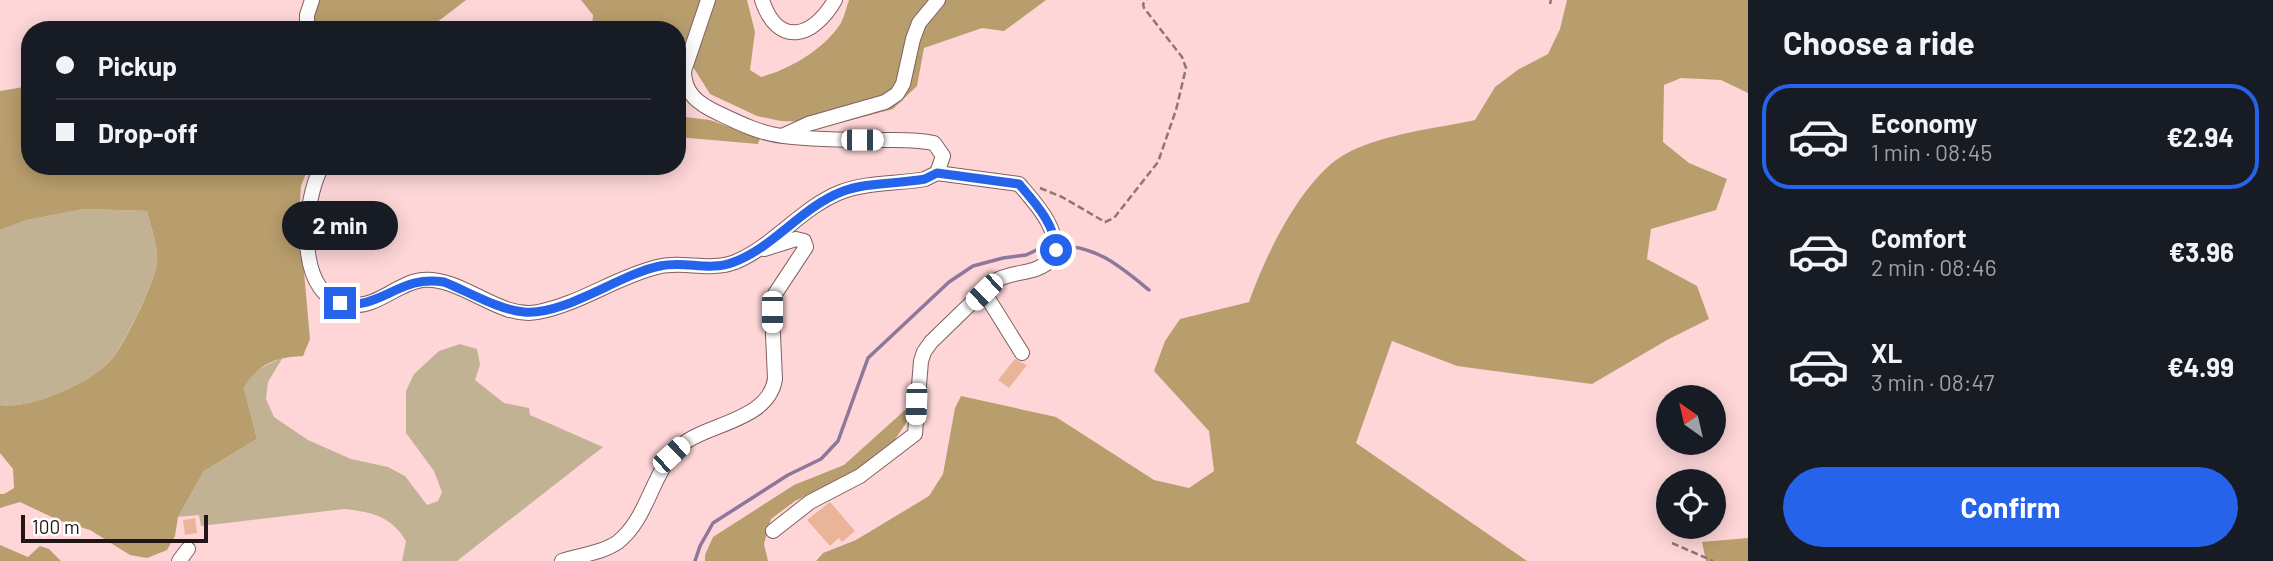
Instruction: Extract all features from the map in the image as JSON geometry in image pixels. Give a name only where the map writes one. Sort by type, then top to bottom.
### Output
[{"type":"street","points":[[307,21],[313,0]]},
{"type":"street","points":[[686,65],[708,0]]},
{"type":"street","points":[[762,0],[773,24],[788,32],[811,28],[835,0]]},
{"type":"street","points":[[781,136],[808,124],[865,110],[897,94],[919,23],[938,0]]},
{"type":"street","points":[[686,86],[700,103],[746,126],[781,136],[914,139],[934,143],[943,156],[942,166],[937,173],[925,179],[842,191],[753,253]]},
{"type":"street","points":[[773,531],[810,502],[860,476],[915,434],[919,371],[924,352],[931,342],[1000,277],[1037,270],[1053,258],[1056,250],[1051,228],[1019,184],[937,173]]},
{"type":"street","points":[[318,175],[310,196],[310,268],[317,284],[328,296],[340,303],[352,305],[362,305],[419,280],[433,280],[509,309],[537,312],[583,297],[645,270],[672,264],[722,266],[796,239],[801,239],[805,244],[804,253],[775,294],[772,312],[774,390],[753,410],[686,441],[671,455],[640,514],[618,542],[603,550],[562,561]]},
{"type":"street","points":[[984,292],[1022,353]]},
{"type":"street","points":[[179,561],[188,549]]},
{"type":"path","points":[[1019,184],[1047,190],[1105,222],[1114,218],[1152,172],[1176,110],[1186,68],[1182,57],[1144,8],[1143,4],[1147,0]]},
{"type":"path","points":[[1672,543],[1713,561]]},
{"type":"shaded area","points":[[318,0],[466,0],[439,21],[312,21]]},
{"type":"shaded area","points":[[581,0],[747,0],[755,32],[750,70],[761,77],[794,64],[814,51],[841,23],[849,0],[1046,0],[1004,31],[982,28],[924,48],[917,86],[893,109],[840,123],[781,121],[757,116],[710,94],[686,60],[686,21],[593,21],[593,15]]},
{"type":"shaded area","points":[[1567,0],[1748,0],[1748,93],[1721,80],[1681,78],[1664,85],[1663,142],[1689,163],[1727,179],[1716,210],[1651,229],[1647,259],[1697,286],[1709,319],[1592,384],[1457,366],[1392,341],[1356,443],[1527,561],[816,561],[823,553],[856,540],[929,496],[943,474],[955,408],[961,396],[1056,417],[1154,480],[1189,488],[1214,471],[1209,431],[1154,371],[1165,341],[1180,319],[1249,302],[1265,262],[1288,218],[1317,178],[1332,163],[1349,152],[1379,140],[1475,120],[1495,87],[1519,69],[1548,54],[1560,29]]},
{"type":"shaded area","points":[[21,88],[21,175],[305,175],[301,186],[299,216],[310,339],[303,356],[268,363],[249,380],[244,388],[257,439],[204,471],[178,517],[175,536],[167,550],[147,558],[130,555],[90,530],[58,520],[20,502],[0,508],[0,494],[14,488],[13,469],[0,453],[0,405],[43,399],[75,386],[102,369],[116,353],[131,328],[151,284],[157,257],[147,211],[84,209],[27,220],[0,230],[0,91]]},
{"type":"shaded area","points":[[686,117],[710,120],[760,138],[758,144],[686,138]]},
{"type":"shaded area","points":[[84,209],[147,211],[157,257],[151,284],[123,342],[102,369],[75,386],[43,399],[0,405],[0,230],[27,220]]},
{"type":"shaded area","points":[[460,344],[477,349],[480,365],[475,380],[504,403],[529,408],[530,415],[603,447],[457,561],[402,561],[406,541],[394,526],[380,517],[354,510],[201,526],[199,515],[178,517],[204,471],[257,439],[244,388],[251,373],[283,357],[268,382],[266,399],[274,417],[308,440],[351,459],[388,467],[405,476],[427,505],[438,501],[442,492],[434,471],[406,433],[406,391],[414,374],[439,351]]},
{"type":"shaded area","points":[[905,410],[912,414],[894,441],[852,473],[795,501],[771,519],[764,544],[768,561],[705,561],[713,537],[794,485],[844,465]]},
{"type":"shaded area","points":[[1748,538],[1748,561],[1706,561],[1702,542]]},
{"type":"shaded area","points":[[0,545],[28,557],[40,546],[49,549],[61,561],[0,561]]},
{"type":"building","points":[[1015,359],[1027,365],[1009,388],[998,380]]},
{"type":"building","points":[[830,502],[855,531],[842,542],[839,538],[830,546],[807,520]]},
{"type":"building","points":[[195,518],[197,533],[185,535],[183,520]]},
{"type":"waterway","points":[[695,561],[713,523],[788,475],[821,459],[838,441],[868,358],[949,282],[973,266],[1026,255],[1051,246]]},
{"type":"waterway","points":[[1059,246],[1085,249],[1108,259],[1149,290]]},
{"type":"route","points":[[340,303],[362,305],[407,284],[419,280],[433,280],[509,309],[537,312],[583,297],[659,266],[672,264],[708,267],[734,262],[753,253],[842,191],[925,179],[937,173],[1019,184],[1051,228],[1056,250]]}]
